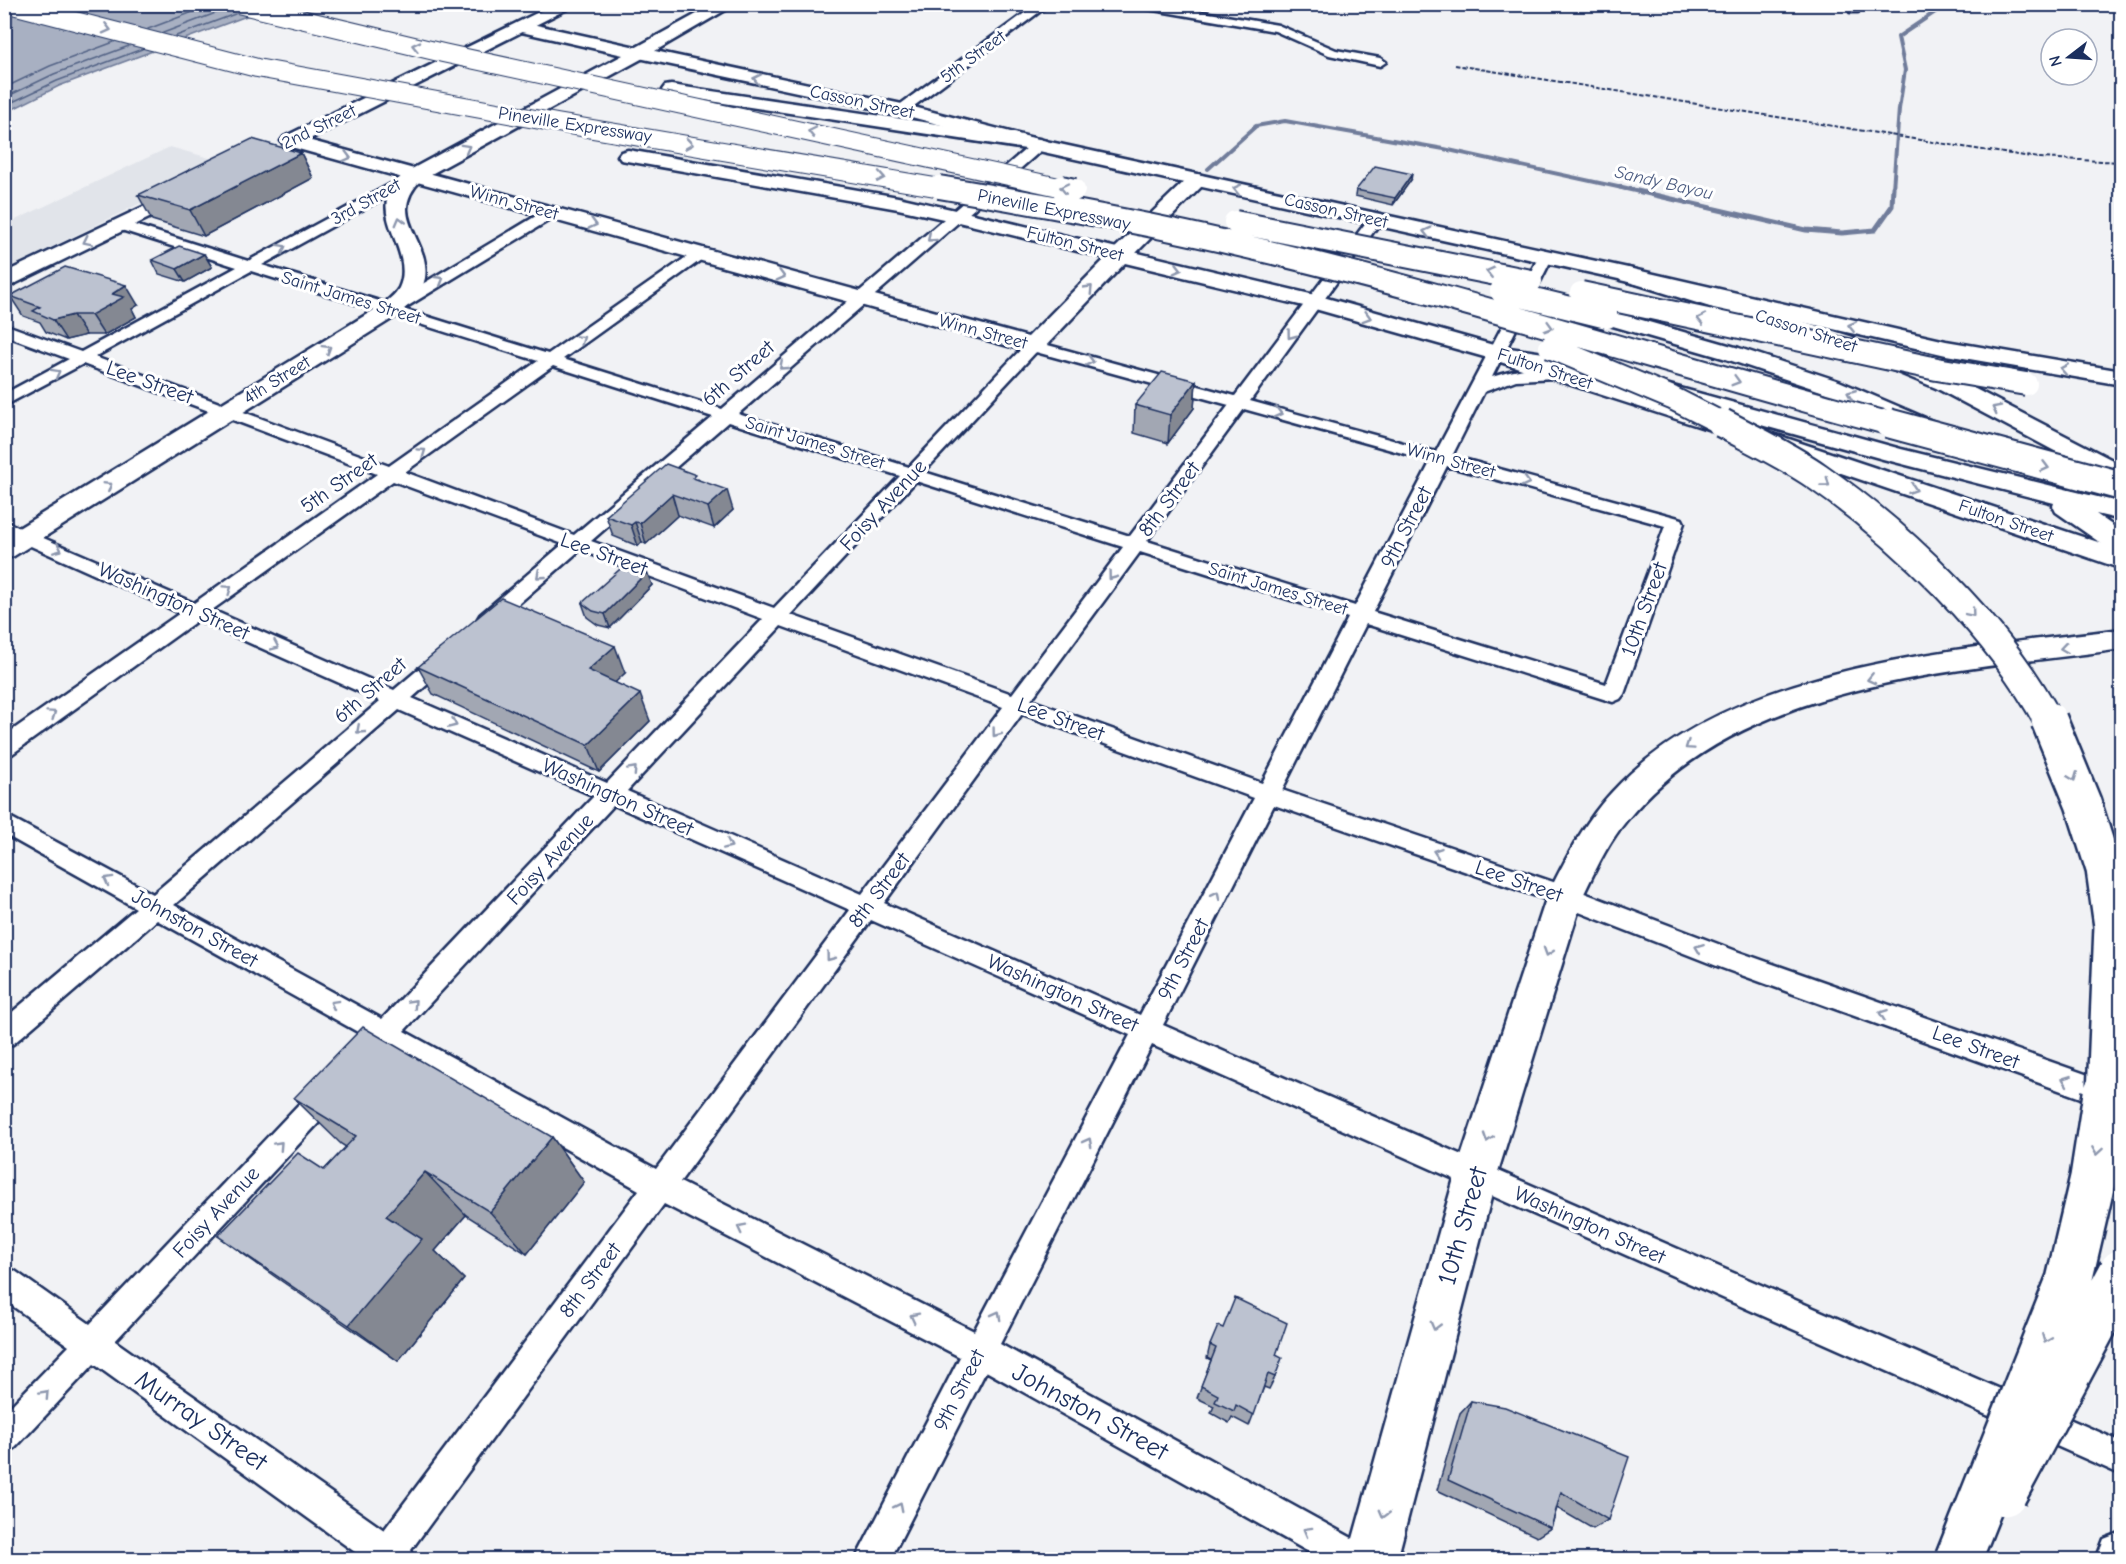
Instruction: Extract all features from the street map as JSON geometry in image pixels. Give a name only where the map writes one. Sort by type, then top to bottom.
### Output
[{"type":"main road","name":"Pineville Expressway","points":[[9,4],[257,68],[546,121],[915,182],[997,199],[1053,207],[1146,227]]},
{"type":"main road","name":"Pineville Expressway","points":[[238,4],[443,53],[1086,193]]},
{"type":"main road","name":"2nd Street","points":[[269,152],[569,4]]},
{"type":"main road","name":"3rd Street","points":[[415,175],[728,4]]},
{"type":"main road","name":"Casson Street","points":[[523,27],[902,109],[1039,145],[1628,275],[1861,348],[1945,383],[2121,476]]},
{"type":"main road","points":[[443,53],[1039,145]]},
{"type":"main road","points":[[257,68],[413,110],[528,136]]},
{"type":"main road","name":"Winn Street","points":[[291,141],[1033,346]]},
{"type":"main road","name":"Fulton Street","points":[[605,151],[957,216],[1315,302],[1496,353],[1818,456],[2121,560]]},
{"type":"main road","points":[[390,310],[409,292],[414,280],[412,255],[398,214],[397,201],[400,189],[415,175]]},
{"type":"main road","name":"Foisy Avenue","points":[[1033,346],[1197,180]]},
{"type":"main road","points":[[4,282],[205,183]]},
{"type":"main road","points":[[2121,400],[1936,369],[1459,265],[1121,200],[1606,317],[1731,353],[1819,382],[1894,412],[1981,454],[2054,498],[2121,545]]},
{"type":"main road","points":[[1146,227],[1236,244],[1329,267],[1493,311],[1819,405],[2121,486]]},
{"type":"main road","points":[[1146,227],[1185,241],[1417,304],[1523,336],[1672,398],[1772,449],[1818,477],[1912,552],[1962,603],[2032,690],[2056,734],[2083,803],[2104,870],[2112,926],[2108,1084],[2093,1178],[2069,1281],[1958,1560]]},
{"type":"main road","points":[[1628,275],[1946,348],[2121,378]]},
{"type":"main road","name":"4th Street","points":[[4,550],[15,532],[228,411],[390,310]]},
{"type":"main road","points":[[1496,353],[1586,367],[1779,424],[2121,512]]},
{"type":"main road","name":"10th Street","points":[[1372,1560],[1476,1175],[1565,896],[1594,840],[1626,799],[1658,767],[1695,742],[1727,724],[1806,694],[1914,669],[2121,639]]},
{"type":"main road","points":[[1969,1560],[2121,1272]]},
{"type":"street","name":"5th Street","points":[[902,109],[1045,4]]},
{"type":"street","points":[[1136,4],[1278,28],[1313,46],[1333,53],[1380,62]]},
{"type":"street","name":"6th Street","points":[[477,629],[1039,145]]},
{"type":"street","name":"3rd Street","points":[[4,401],[415,175]]},
{"type":"street","name":"4th Street","points":[[390,310],[551,213]]},
{"type":"street","name":"8th Street","points":[[390,1557],[659,1186],[1376,220]]},
{"type":"street","name":"Saint James Street","points":[[120,225],[1613,694]]},
{"type":"street","name":"5th Street","points":[[4,748],[700,254]]},
{"type":"street","name":"9th Street","points":[[872,1560],[1545,258]]},
{"type":"street","name":"Lee Street","points":[[4,329],[228,411],[576,544],[1268,794],[1565,896],[1742,964],[2121,1099]]},
{"type":"street","name":"Winn Street","points":[[1033,346],[1675,523]]},
{"type":"street","name":"Foisy Avenue","points":[[4,1437],[1033,346]]},
{"type":"street","points":[[1477,389],[1496,380],[1522,373],[1555,372]]},
{"type":"street","name":"10th Street","points":[[1613,694],[1675,523]]},
{"type":"street","name":"Washington Street","points":[[15,532],[2121,1459]]},
{"type":"street","name":"6th Street","points":[[4,1036],[459,645]]},
{"type":"street","name":"Johnston Street","points":[[4,823],[659,1186],[979,1350],[1358,1560]]},
{"type":"street","name":"Murray Street","points":[[4,1282],[390,1557]]},
{"type":"shaded area","points":[[170,147],[224,162],[5,270],[5,225]]},
{"type":"water","points":[[5,5],[276,5],[59,86],[5,113]]},
{"type":"building","points":[[252,139],[301,153],[190,210],[138,195]]},
{"type":"building","points":[[1375,166],[1412,174],[1395,198],[1356,190]]},
{"type":"building","points":[[179,246],[204,254],[177,269],[152,260]]},
{"type":"building","points":[[65,267],[126,285],[112,294],[124,297],[91,315],[73,315],[53,320],[33,311],[40,307],[10,296]]},
{"type":"building","points":[[1162,372],[1196,381],[1170,415],[1135,405]]},
{"type":"building","points":[[666,464],[696,475],[693,478],[727,490],[708,507],[672,494],[640,523],[635,522],[631,525],[606,516]]},
{"type":"building","points":[[627,563],[647,572],[605,614],[593,611],[582,603]]},
{"type":"building","points":[[501,598],[615,646],[588,670],[640,694],[588,745],[418,667]]},
{"type":"building","points":[[363,1027],[552,1137],[490,1212],[425,1172],[386,1216],[422,1239],[349,1325],[218,1236],[298,1153],[324,1170],[356,1136],[294,1098]]},
{"type":"building","points":[[1235,1298],[1287,1323],[1276,1355],[1282,1358],[1275,1377],[1268,1374],[1254,1415],[1236,1405],[1234,1411],[1215,1402],[1218,1395],[1201,1386],[1216,1348],[1210,1345],[1218,1326],[1223,1328]]},
{"type":"building","points":[[1471,1401],[1505,1407],[1629,1457],[1608,1520],[1561,1492],[1551,1528],[1448,1480]]},
{"type":"waterway","name":"Sandy Bayou","points":[[1893,189],[1899,109],[1905,70],[1898,37],[1947,4]]},
{"type":"waterway","name":"Sandy Bayou","points":[[1208,169],[1256,126],[1285,121],[1444,149],[1627,189]]},
{"type":"waterway","name":"Sandy Bayou","points":[[1620,187],[1806,230],[1842,233],[1875,230],[1892,206],[1893,187]]},
{"type":"railway","points":[[1455,65],[1976,149],[2039,158],[2122,162]]}]
